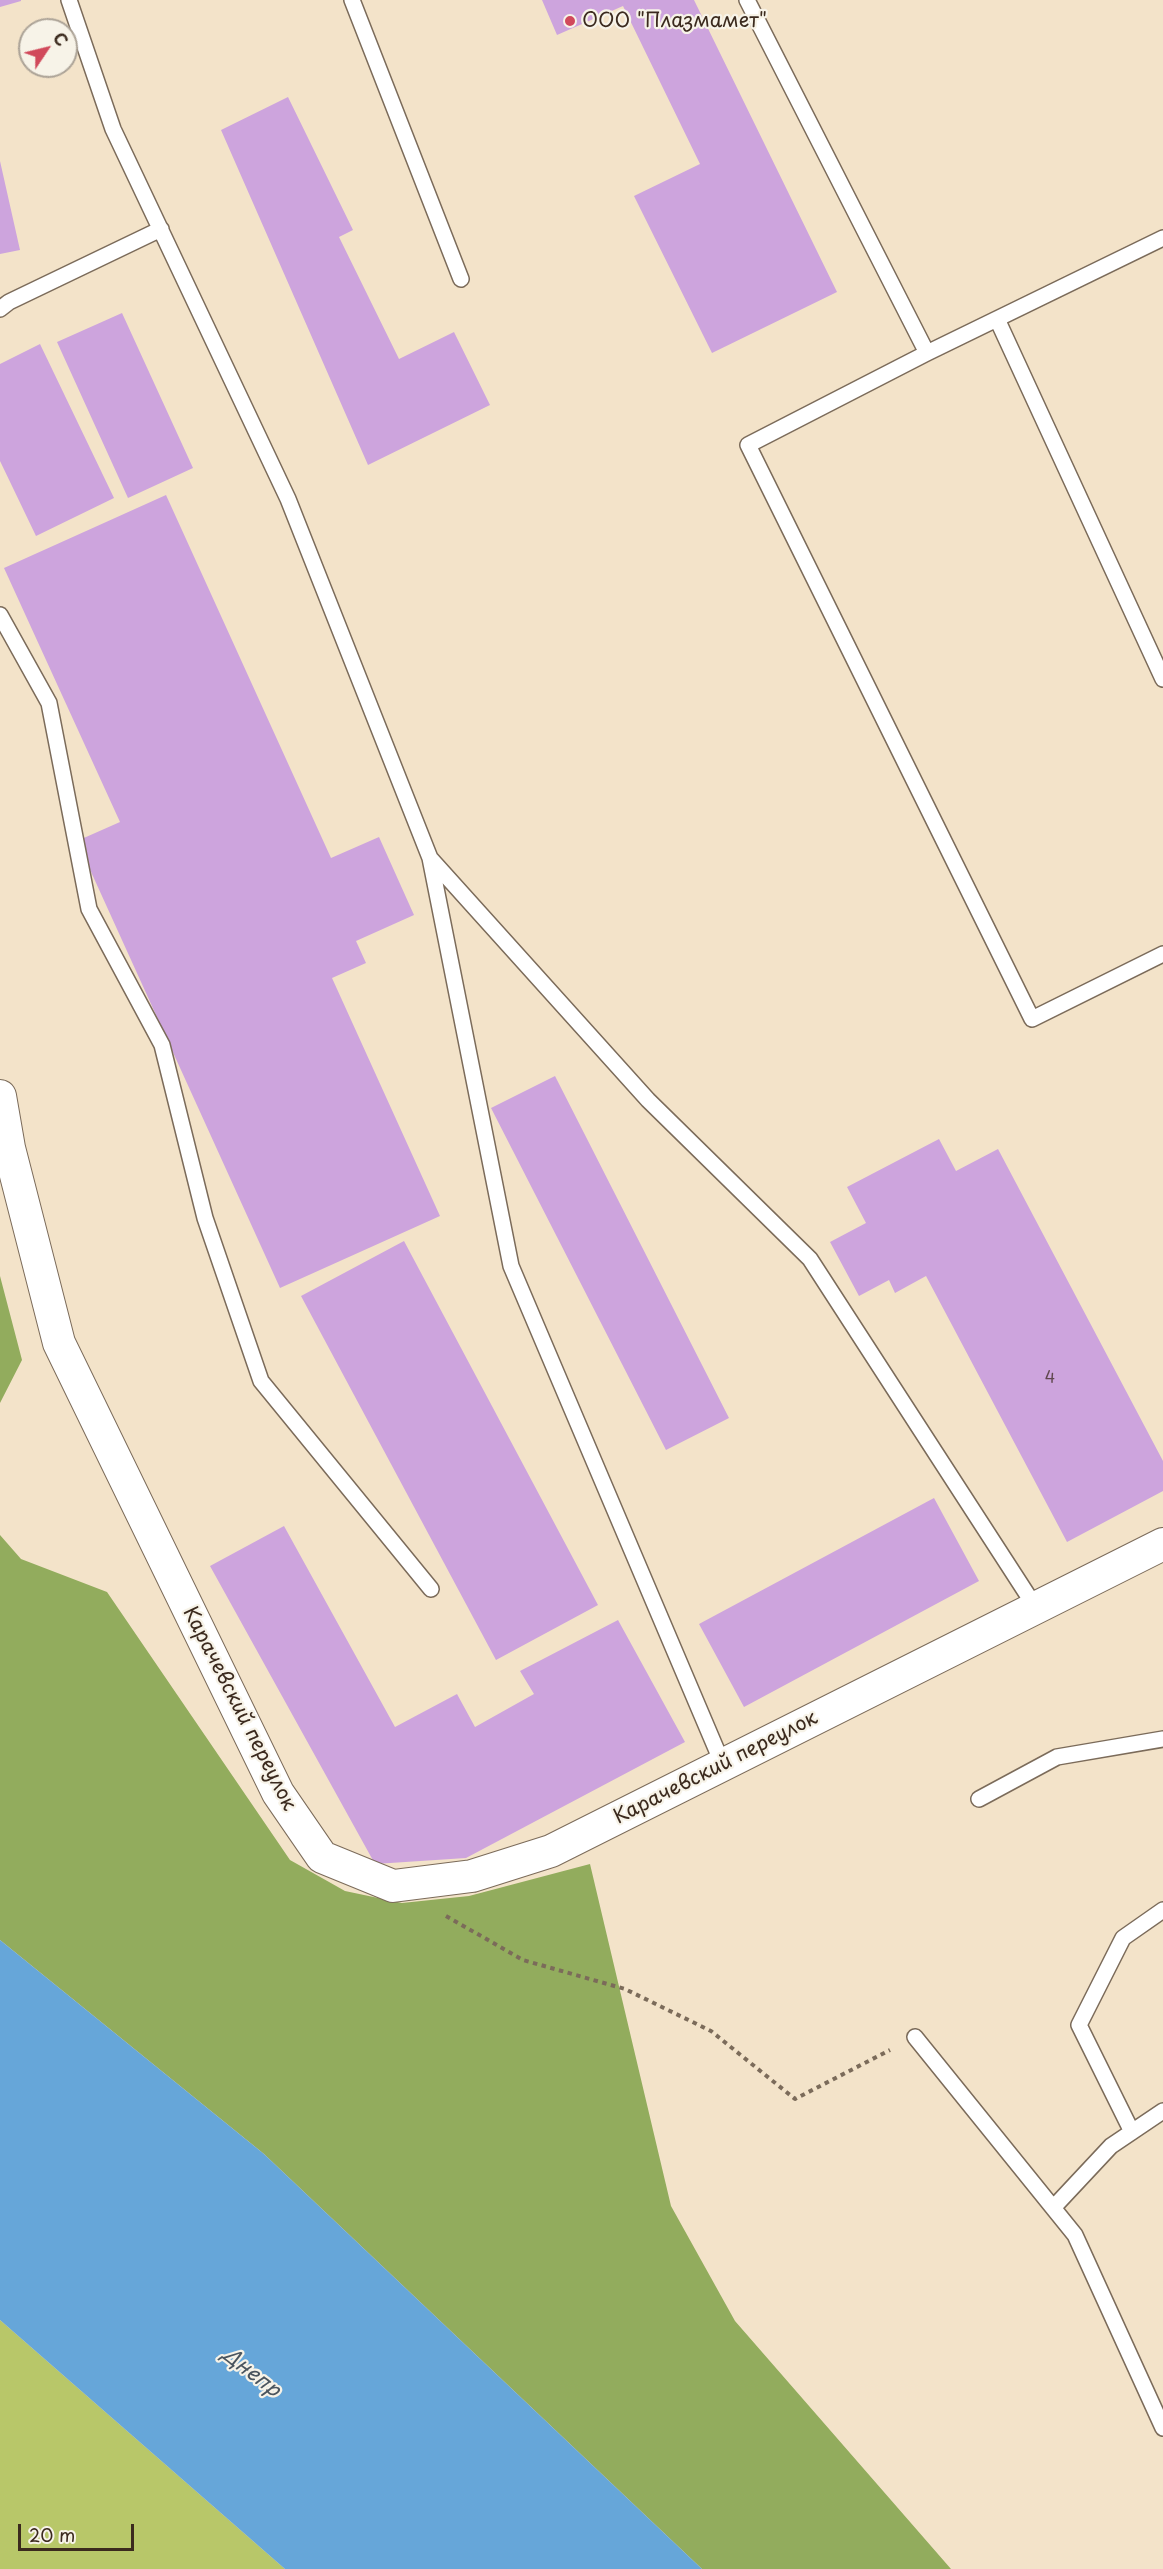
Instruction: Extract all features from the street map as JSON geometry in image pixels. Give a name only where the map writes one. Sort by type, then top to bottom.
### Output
[{"type":"street","name":"Карачевский переулок","points":[[0,1096],[9,1148],[59,1343],[278,1793],[322,1857],[393,1886],[472,1876],[551,1851],[1163,1544]]},
{"type":"lane","points":[[69,0],[113,129],[288,499],[429,858],[511,1266],[723,1765]]},
{"type":"lane","points":[[352,0],[461,279]]},
{"type":"lane","points":[[747,0],[927,353]]},
{"type":"lane","points":[[0,309],[9,302],[161,229]]},
{"type":"lane","points":[[1163,238],[927,353],[748,445],[1032,1019],[1163,954]]},
{"type":"lane","points":[[997,320],[1163,679]]},
{"type":"lane","points":[[0,615],[49,703],[88,909],[162,1045],[205,1218],[261,1381],[431,1589]]},
{"type":"lane","points":[[429,858],[648,1100],[810,1259],[1036,1608]]},
{"type":"lane","points":[[980,1799],[1057,1757],[1163,1739]]},
{"type":"lane","points":[[1132,2132],[1079,2025],[1123,1938],[1163,1910]]},
{"type":"lane","points":[[915,2037],[1075,2235],[1163,2428]]},
{"type":"lane","points":[[1053,2208],[1111,2146],[1163,2111]]},
{"type":"path","points":[[443,1914],[523,1960],[625,1989],[711,2031],[795,2099],[915,2037]]},
{"type":"green space","points":[[0,1276],[22,1360],[0,1403]]},
{"type":"green space","points":[[0,1535],[21,1559],[107,1592],[290,1860],[345,1891],[402,1903],[469,1896],[590,1864],[671,2206],[735,2321],[951,2569],[702,2569],[264,2154],[0,1940]]},
{"type":"green space","points":[[0,2320],[285,2569],[0,2569]]},
{"type":"water","name":"Днепр","points":[[0,1940],[264,2154],[702,2569],[285,2569],[0,2320]]},
{"type":"building","points":[[0,0],[21,0],[21,1],[0,7]]},
{"type":"building","points":[[542,0],[694,0],[837,292],[712,353],[634,196],[700,164],[623,6],[557,35]]},
{"type":"building","points":[[288,97],[353,230],[339,237],[399,359],[454,332],[490,405],[368,465],[221,130]]},
{"type":"building","points":[[0,161],[20,250],[0,254]]},
{"type":"building","points":[[122,313],[193,468],[128,498],[57,342]]},
{"type":"building","points":[[40,344],[114,498],[36,536],[0,461],[0,364]]},
{"type":"building","points":[[166,495],[331,858],[379,837],[414,915],[356,941],[366,963],[332,978],[440,1216],[280,1288],[77,841],[120,822],[4,568]]},
{"type":"building","points":[[555,1076],[729,1418],[666,1450],[491,1108]]},
{"type":"building","points":[[939,1139],[956,1171],[998,1149],[1163,1461],[1163,1491],[1067,1542],[926,1276],[895,1293],[889,1280],[859,1296],[830,1242],[866,1223],[847,1187]]},
{"type":"building","points":[[404,1241],[598,1605],[496,1660],[301,1296]]},
{"type":"building","points":[[934,1498],[979,1581],[744,1707],[699,1624]]},
{"type":"building","points":[[284,1526],[395,1727],[457,1694],[475,1727],[534,1694],[520,1671],[618,1620],[685,1742],[466,1858],[375,1864],[210,1566]]},
{"type":"place","name":"ООО \"Плазмамет\"","points":[[570,21]]}]
